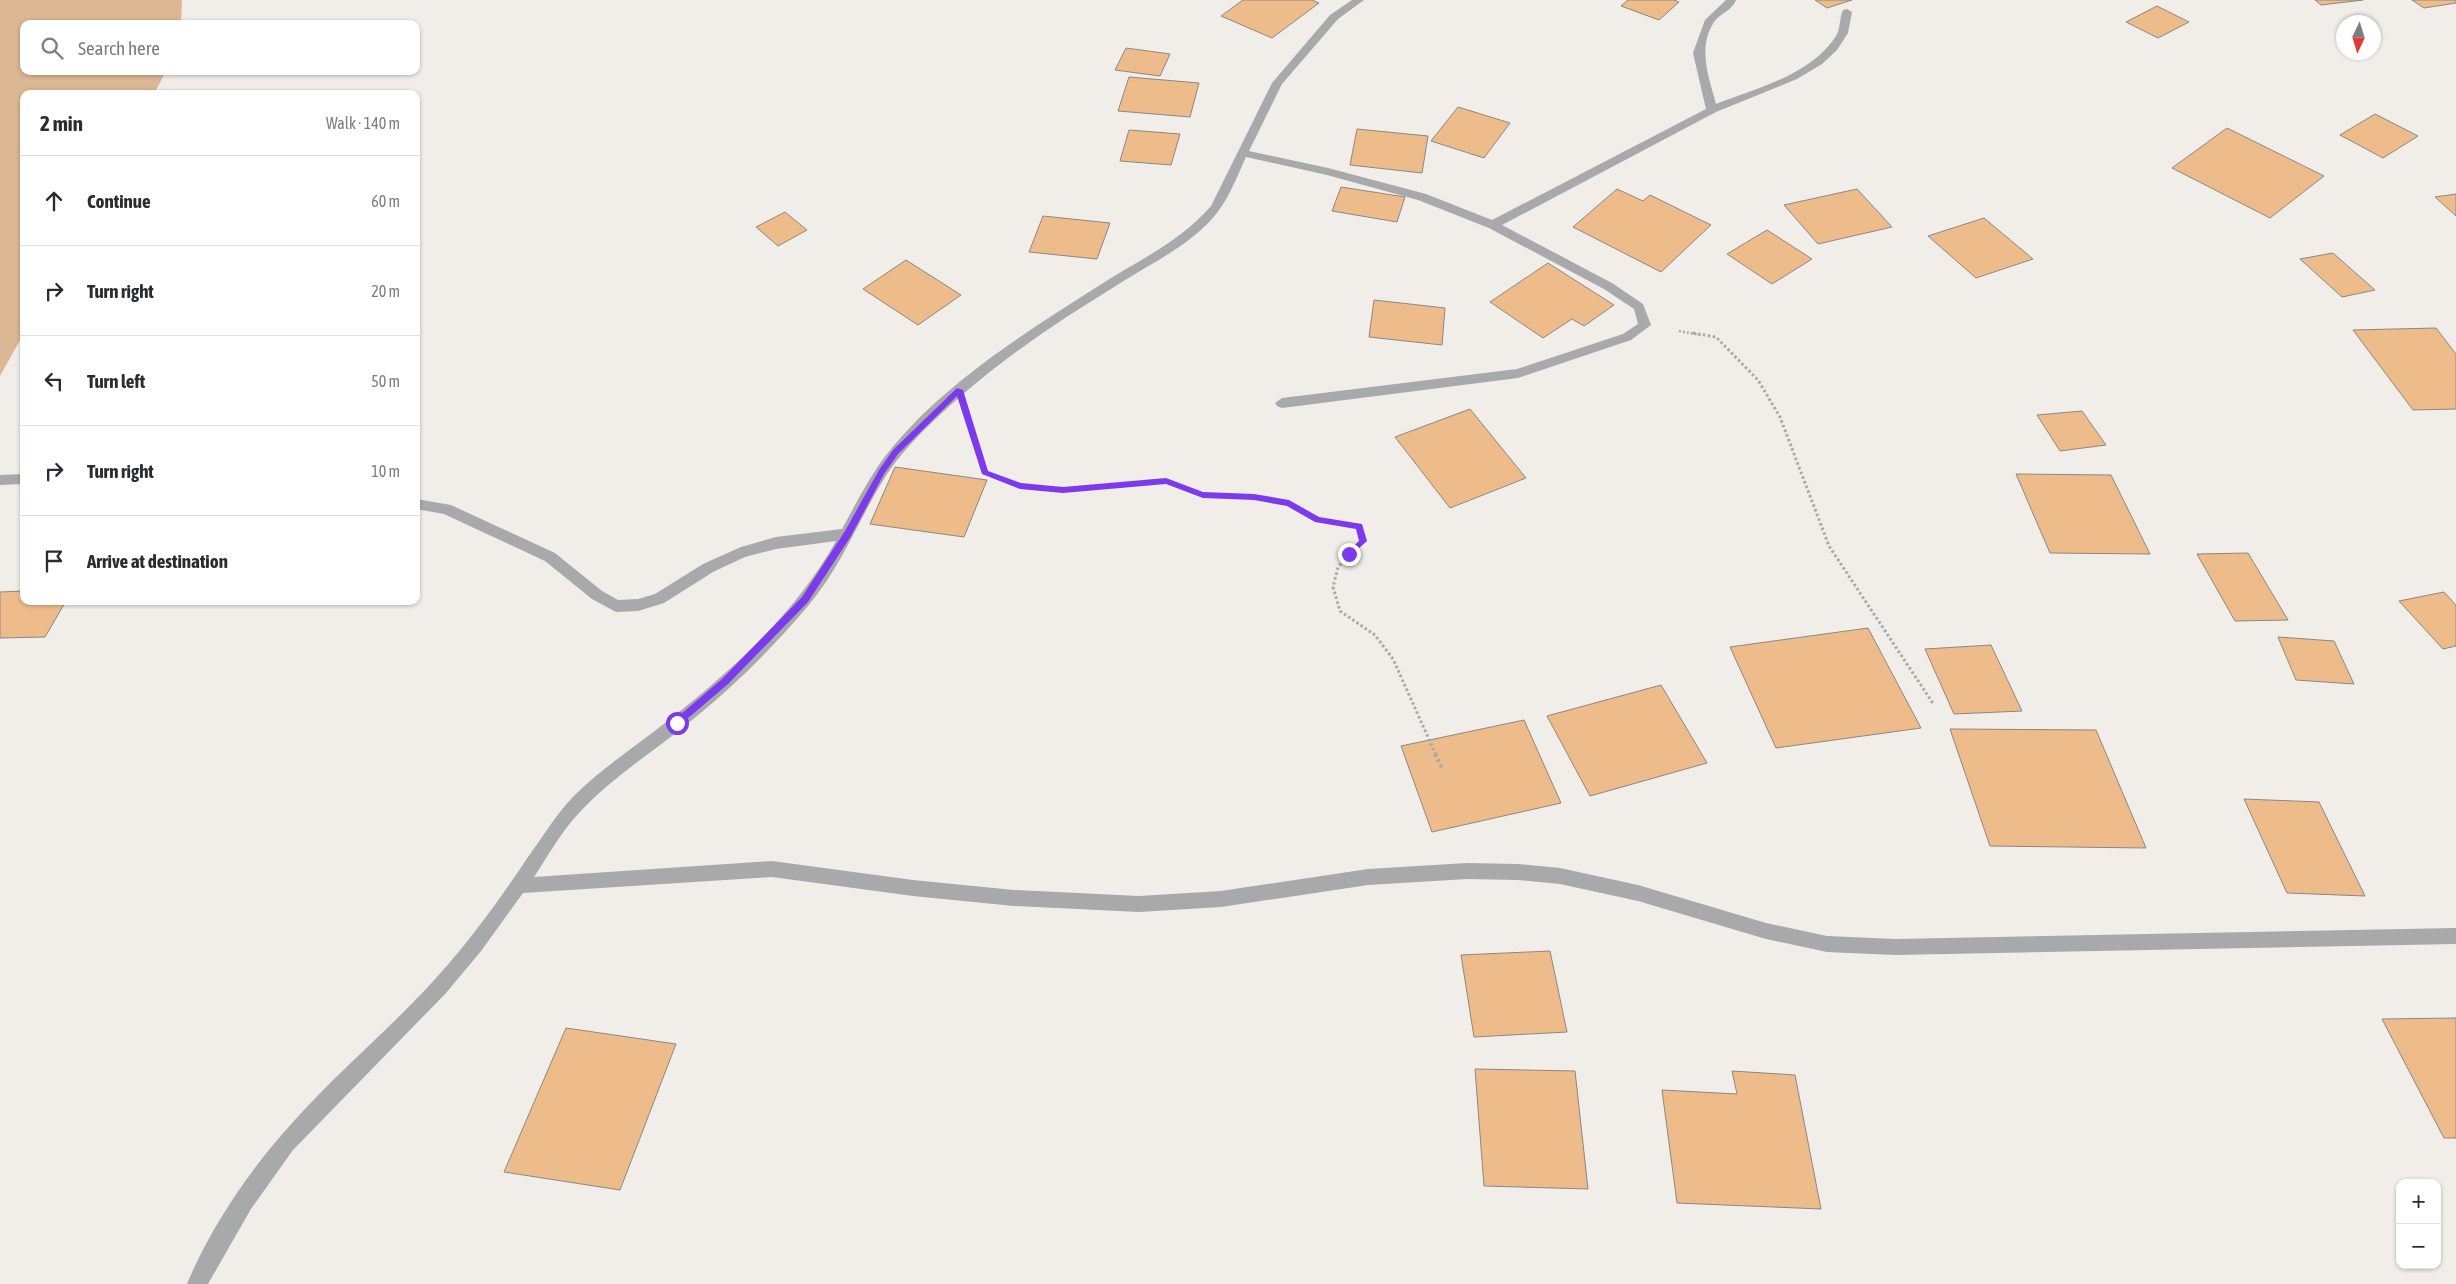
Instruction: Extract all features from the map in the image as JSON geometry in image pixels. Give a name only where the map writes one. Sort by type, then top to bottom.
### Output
[{"type":"street","points":[[197,1284],[245,1204],[290,1140],[439,988],[463,960],[518,886],[570,811],[590,790],[618,766],[677,723],[725,681],[805,599],[848,534],[895,452],[959,390],[1026,337],[1176,245],[1193,232],[1216,207],[1278,83],[1334,16],[1359,0]]},
{"type":"street","points":[[1712,110],[1698,52],[1710,20],[1729,5],[1731,0]]},
{"type":"street","points":[[1493,225],[1712,110],[1793,77],[1818,62],[1833,48],[1843,33],[1847,12]]},
{"type":"street","points":[[1242,153],[1328,172],[1422,197],[1493,225],[1608,286],[1639,308],[1645,324],[1626,337],[1518,373],[1282,403]]},
{"type":"street","points":[[0,480],[20,479]]},
{"type":"street","points":[[420,505],[446,509],[550,557],[597,595],[616,606],[638,605],[659,599],[708,568],[741,553],[776,543],[848,534]]},
{"type":"street","points":[[518,886],[772,869],[913,888],[1014,898],[1139,904],[1221,899],[1368,877],[1467,871],[1560,876],[1638,893],[1766,930],[1827,944],[1896,948],[2456,936]]},
{"type":"path","points":[[1645,324],[1716,337],[1758,380],[1784,425],[1829,546],[1874,611],[1934,705]]},
{"type":"path","points":[[959,390],[984,472],[1020,486],[1063,490],[1166,481],[1203,495],[1254,497],[1289,503],[1318,520],[1359,526],[1363,541],[1338,567],[1333,587],[1340,611],[1375,634],[1393,659],[1442,768]]},
{"type":"shaded area","points":[[0,0],[182,0],[181,20],[20,20],[20,75],[164,75],[156,90],[20,90],[20,340],[0,376]]},
{"type":"building","points":[[1243,0],[1312,0],[1319,3],[1272,38],[1221,16]]},
{"type":"building","points":[[1628,0],[1674,0],[1679,2],[1659,20],[1621,6]]},
{"type":"building","points":[[1815,0],[1852,0],[1827,8]]},
{"type":"building","points":[[2315,0],[2363,0],[2321,5]]},
{"type":"building","points":[[2412,0],[2456,0],[2456,3],[2424,8]]},
{"type":"building","points":[[2157,6],[2189,22],[2158,38],[2126,22]]},
{"type":"building","points":[[1126,48],[1170,54],[1160,76],[1115,70]]},
{"type":"building","points":[[1129,77],[1199,83],[1190,117],[1118,111]]},
{"type":"building","points":[[1458,107],[1510,123],[1484,158],[1431,141]]},
{"type":"building","points":[[2375,114],[2418,136],[2383,158],[2340,135]]},
{"type":"building","points":[[2227,128],[2324,176],[2270,218],[2172,168]]},
{"type":"building","points":[[1357,129],[1428,136],[1422,173],[1350,165]]},
{"type":"building","points":[[1129,130],[1180,134],[1171,165],[1120,161]]},
{"type":"building","points":[[1341,187],[1405,197],[1397,222],[1332,211]]},
{"type":"building","points":[[1617,189],[1643,201],[1650,195],[1711,225],[1661,272],[1573,227]]},
{"type":"building","points":[[1857,189],[1892,227],[1818,244],[1784,205]]},
{"type":"building","points":[[2456,194],[2456,216],[2435,197]]},
{"type":"building","points":[[785,212],[807,230],[778,246],[756,227]]},
{"type":"building","points":[[1043,216],[1110,223],[1097,259],[1029,252]]},
{"type":"building","points":[[1984,218],[2033,259],[1976,278],[1928,236]]},
{"type":"building","points":[[1767,230],[1812,259],[1772,284],[1727,254]]},
{"type":"building","points":[[2333,253],[2375,290],[2342,297],[2300,259]]},
{"type":"building","points":[[906,260],[961,295],[918,325],[863,289]]},
{"type":"building","points":[[1548,263],[1614,305],[1584,326],[1572,319],[1543,338],[1490,302]]},
{"type":"building","points":[[1374,300],[1445,308],[1442,345],[1369,337]]},
{"type":"building","points":[[2436,328],[2456,354],[2456,409],[2413,410],[2353,330]]},
{"type":"building","points":[[1470,409],[1526,478],[1450,508],[1395,437]]},
{"type":"building","points":[[2082,411],[2106,445],[2060,451],[2037,415]]},
{"type":"building","points":[[895,467],[987,480],[964,537],[870,524]]},
{"type":"building","points":[[2016,474],[2111,475],[2150,554],[2050,553]]},
{"type":"building","points":[[2248,553],[2288,620],[2235,621],[2197,554]]},
{"type":"building","points":[[20,591],[20,605],[64,605],[45,637],[0,638],[0,592]]},
{"type":"building","points":[[2444,592],[2456,605],[2456,646],[2443,649],[2399,601]]},
{"type":"building","points":[[1868,628],[1921,728],[1776,748],[1730,647]]},
{"type":"building","points":[[2278,637],[2334,641],[2354,684],[2296,680]]},
{"type":"building","points":[[1991,645],[2022,711],[1954,714],[1925,649]]},
{"type":"building","points":[[1661,685],[1707,763],[1590,796],[1547,716]]},
{"type":"building","points":[[1524,720],[1561,803],[1432,832],[1401,746]]},
{"type":"building","points":[[1950,729],[2096,730],[2146,848],[1990,846]]},
{"type":"building","points":[[2244,799],[2319,802],[2365,896],[2287,893]]},
{"type":"building","points":[[1550,951],[1567,1032],[1474,1037],[1461,955]]},
{"type":"building","points":[[2456,1018],[2456,1138],[2444,1138],[2382,1019]]},
{"type":"building","points":[[566,1028],[676,1044],[620,1190],[504,1172]]},
{"type":"building","points":[[1475,1069],[1575,1071],[1588,1189],[1484,1186]]},
{"type":"building","points":[[1732,1071],[1795,1075],[1821,1209],[1677,1203],[1662,1090],[1737,1094]]},
{"type":"route","points":[[677,723],[725,681],[805,599],[848,534],[895,452],[959,390],[984,472],[1020,486],[1063,490],[1166,481],[1203,495],[1254,497],[1289,503],[1318,520],[1359,526],[1363,541],[1349,554]]}]
